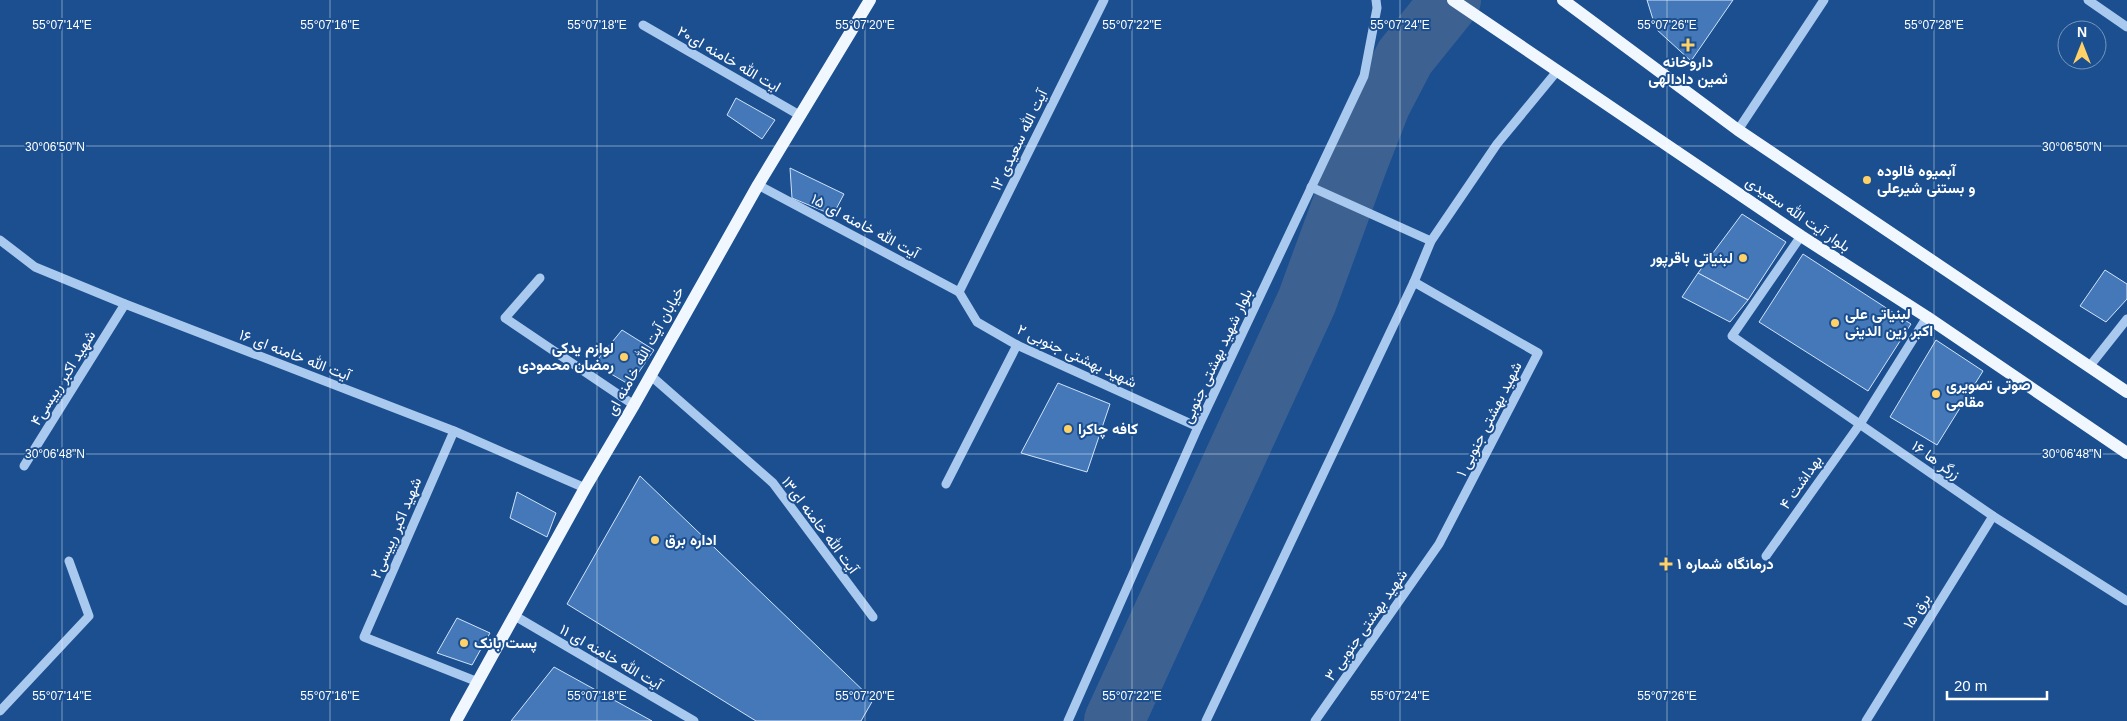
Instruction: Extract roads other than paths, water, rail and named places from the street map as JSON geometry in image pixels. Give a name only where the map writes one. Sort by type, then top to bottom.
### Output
[{"type":"main road","name":"خیابان آیت الله خامنه ای","points":[[456,721],[585,488],[758,185],[870,0]]},
{"type":"main road","name":"بلوار آیت الله سعیدی","points":[[1453,0],[1801,236],[1926,317],[2127,453]]},
{"type":"main road","points":[[1563,0],[1738,130],[2127,392]]},
{"type":"street","name":"آیت الله سعیدی ۱۲","points":[[959,292],[1104,0]]},
{"type":"street","name":"بلوار شهید بهشتی جنوبی","points":[[1068,721],[1198,427],[1364,76],[1377,8],[1376,0]]},
{"type":"street","points":[[1738,130],[1824,0]]},
{"type":"street","points":[[2088,0],[2126,25]]},
{"type":"street","name":"ایت الله خامنه ای۲۰","points":[[643,25],[801,116]]},
{"type":"street","points":[[1206,721],[1414,282],[1431,241],[1497,144],[1558,70]]},
{"type":"street","name":"آیت الله خامنه ای ۱۵","points":[[758,185],[959,292]]},
{"type":"street","points":[[1311,187],[1431,241]]},
{"type":"street","name":"زرگر ها ۱۶","points":[[1801,236],[1732,336],[1992,516],[2127,601]]},
{"type":"street","name":"آیت الله خامنه ای ۱۶","points":[[0,240],[35,267],[125,304],[454,431],[585,488]]},
{"type":"street","points":[[540,278],[505,318],[634,405]]},
{"type":"street","name":"شهید بهشتی جنوبی ۱","points":[[1414,282],[1538,353],[1439,544]]},
{"type":"street","name":"شهید بهشتی جنوبی ۲","points":[[959,292],[977,322],[1017,345],[1198,427]]},
{"type":"street","name":"شهید اکبر رییسی۴","points":[[24,466],[125,304]]},
{"type":"street","name":"بهداشت ۴","points":[[1766,556],[1860,424],[1926,317]]},
{"type":"street","points":[[2089,367],[2127,319]]},
{"type":"street","points":[[946,484],[1017,345]]},
{"type":"street","name":"آیت الله خامنه ای۱۳","points":[[650,375],[773,483],[873,617]]},
{"type":"street","name":"شهید اکبر رییسی۲","points":[[454,431],[364,637],[478,682]]},
{"type":"street","name":"برق ۱۵","points":[[1866,721],[1992,516]]},
{"type":"street","name":"شهید بهشتی جنوبی ۳","points":[[1315,721],[1439,544]]},
{"type":"street","points":[[0,711],[90,616],[69,561]]},
{"type":"street","name":"آیت الله خامنه ای ۱۱","points":[[514,616],[694,721]]},
{"type":"waterway","points":[[1114,721],[1307,301],[1381,103],[1405,57],[1451,0]]},
{"type":"place","name":"داروخانه ثمین دادالهی","points":[[1688,45]]},
{"type":"place","name":"آبمیوه فالوده و بستنی شیرعلی","points":[[1867,180]]},
{"type":"place","name":"لبنیاتی باقرپور","points":[[1743,258]]},
{"type":"place","name":"لبنیاتی علی اکبر زین الدینی","points":[[1835,323]]},
{"type":"place","name":"لوازم یدکی رمضان محمودی","points":[[624,357]]},
{"type":"place","name":"صوتی تصویری مقامی","points":[[1936,394]]},
{"type":"place","name":"کافه چاکرا","points":[[1068,429]]},
{"type":"place","name":"اداره برق","points":[[655,540]]},
{"type":"place","name":"درمانگاه شماره ۱","points":[[1666,564]]},
{"type":"place","name":"پست بانک","points":[[464,643]]}]
